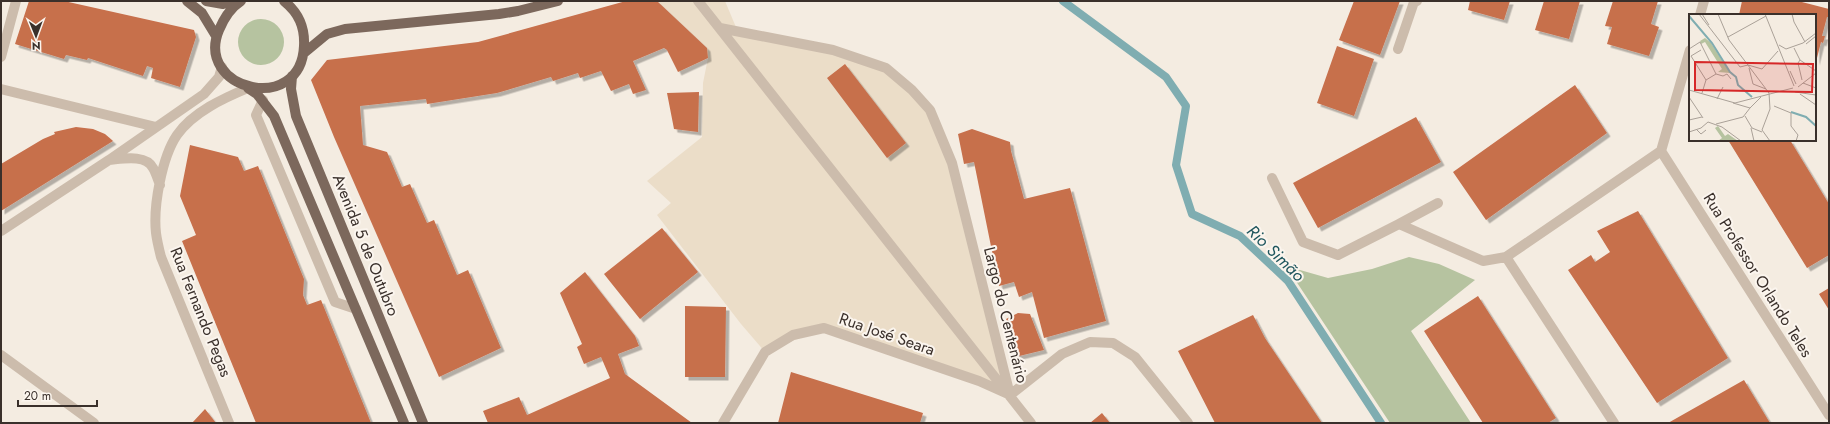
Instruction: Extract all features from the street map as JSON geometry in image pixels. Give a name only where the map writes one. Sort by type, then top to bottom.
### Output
[{"type":"main road","points":[[187,1],[202,13],[216,36]]},
{"type":"main road","points":[[206,1],[223,4],[234,1]]},
{"type":"main road","points":[[222,67],[216,53],[216,36],[228,13],[240,1]]},
{"type":"main road","points":[[284,1],[294,9],[301,22],[304,53]]},
{"type":"main road","points":[[248,88],[271,88],[282,84],[292,76],[304,53],[327,34],[345,29],[505,13],[558,1]]},
{"type":"main road","name":"Avenida 5 de Outubro","points":[[222,67],[231,79],[248,88],[263,100],[274,116],[404,423]]},
{"type":"main road","name":"Avenida 5 de Outubro","points":[[292,76],[291,88],[296,116],[423,423]]},
{"type":"street","points":[[1,57],[16,1]]},
{"type":"street","name":"Largo do Centenário","points":[[698,1],[1010,394]]},
{"type":"street","points":[[1398,49],[1414,2],[1417,1]]},
{"type":"street","points":[[1700,14],[1704,1]]},
{"type":"street","name":"Largo do Centenário","points":[[720,28],[833,50],[886,68],[912,90],[930,110],[952,163],[1010,394]]},
{"type":"street","points":[[1400,224],[1482,261],[1506,256],[1661,151],[1689,53]]},
{"type":"street","points":[[1,230],[109,160],[204,94],[219,78],[222,67]]},
{"type":"street","name":"Rua Fernando Pegas","points":[[229,423],[161,257],[156,232],[156,211],[166,159],[178,134],[191,121],[209,108],[248,88]]},
{"type":"street","points":[[1,89],[156,127]]},
{"type":"street","points":[[263,100],[256,115],[335,302],[356,309]]},
{"type":"street","name":"Rua Professor Orlando Teles","points":[[1661,151],[1829,414]]},
{"type":"street","points":[[109,160],[135,159],[145,161],[153,167],[160,185]]},
{"type":"street","points":[[1272,178],[1303,242],[1338,255],[1438,203]]},
{"type":"street","points":[[1506,256],[1614,423]]},
{"type":"street","name":"Rua José Seara","points":[[723,423],[765,352],[792,335],[824,328],[979,381],[1010,394]]},
{"type":"street","points":[[1032,423],[1010,394],[1062,354],[1090,342],[1113,343],[1135,357],[1188,423]]},
{"type":"street","points":[[1,355],[94,423]]},
{"type":"green space","points":[[266,19],[278,25],[283,33],[283,51],[278,59],[270,64],[256,65],[244,59],[239,51],[238,37],[244,25],[252,20]]},
{"type":"green space","points":[[1409,257],[1439,264],[1475,280],[1411,331],[1471,423],[1390,423],[1286,266],[1328,278],[1372,269]]},
{"type":"shaded area","points":[[657,1],[725,1],[738,32],[833,50],[886,68],[930,110],[952,163],[1010,395],[824,328],[765,352],[741,324],[657,215],[671,203],[647,181],[702,137],[703,83],[708,58],[707,48]]},
{"type":"building","points":[[29,1],[64,1],[194,30],[196,37],[180,87],[151,78],[153,68],[147,66],[143,76],[88,58],[87,60],[66,55],[64,59],[15,44]]},
{"type":"building","points":[[626,1],[657,1],[707,48],[708,58],[678,72],[667,50],[664,48],[633,61],[646,90],[633,94],[629,84],[611,91],[601,71],[580,78],[578,73],[553,81],[551,77],[497,93],[427,104],[426,99],[360,106],[363,145],[387,152],[402,187],[410,184],[427,223],[434,220],[457,275],[468,270],[501,348],[439,377],[334,137],[311,80],[327,60],[478,42]]},
{"type":"building","points":[[1354,1],[1400,1],[1380,55],[1339,40]]},
{"type":"building","points":[[1470,1],[1510,1],[1504,20],[1468,10]]},
{"type":"building","points":[[1544,1],[1580,1],[1569,39],[1535,30]]},
{"type":"building","points":[[1613,1],[1658,1],[1651,24],[1659,27],[1649,56],[1607,44],[1612,27],[1605,26]]},
{"type":"building","points":[[1742,1],[1798,1],[1829,9],[1829,17],[1827,17],[1822,36],[1825,36],[1823,43],[1821,42],[1816,62],[1816,14],[1739,14]]},
{"type":"building","points":[[1337,46],[1374,59],[1354,116],[1317,103]]},
{"type":"building","points":[[845,64],[906,143],[887,158],[827,78]]},
{"type":"building","points":[[1575,85],[1607,133],[1486,220],[1453,172]]},
{"type":"building","points":[[699,92],[698,132],[674,129],[667,93]]},
{"type":"building","points":[[1416,117],[1441,162],[1318,228],[1293,183]]},
{"type":"building","points":[[76,127],[93,129],[105,134],[113,141],[1,211],[1,164],[43,139],[55,134],[54,132]]},
{"type":"building","points":[[972,129],[1010,142],[1024,199],[1070,188],[1106,321],[1044,338],[1032,292],[1019,297],[1014,282],[999,286],[974,162],[964,164],[958,134]]},
{"type":"building","points":[[1729,141],[1791,141],[1829,204],[1829,255],[1807,268]]},
{"type":"building","points":[[190,145],[238,157],[244,171],[258,166],[304,279],[303,295],[307,305],[321,300],[371,423],[256,423],[182,241],[196,235],[180,196]]},
{"type":"building","points":[[1638,211],[1728,358],[1657,403],[1568,270],[1591,255],[1595,262],[1610,252],[1597,231]]},
{"type":"building","points":[[662,228],[698,272],[640,319],[604,274]]},
{"type":"building","points":[[585,272],[635,336],[639,346],[618,354],[625,374],[692,423],[488,423],[483,411],[519,397],[527,415],[610,378],[601,357],[584,364],[577,347],[582,344],[560,293]]},
{"type":"building","points":[[1829,288],[1829,310],[1819,294]]},
{"type":"building","points":[[1478,296],[1556,418],[1548,423],[1483,423],[1424,331]]},
{"type":"building","points":[[685,306],[726,307],[725,377],[685,377]]},
{"type":"building","points":[[1018,313],[1030,314],[1044,350],[1011,358],[1006,319]]},
{"type":"building","points":[[1253,315],[1265,338],[1322,423],[1215,423],[1178,351]]},
{"type":"building","points":[[791,372],[923,413],[920,423],[778,423]]},
{"type":"building","points":[[1744,380],[1770,423],[1668,423]]},
{"type":"building","points":[[205,409],[216,423],[192,423]]},
{"type":"building","points":[[1102,413],[1110,423],[1090,423]]},
{"type":"waterway","name":"Rio Simão","points":[[1063,1],[1166,77],[1186,106],[1176,165],[1192,214],[1240,236],[1288,281],[1381,423]]}]
